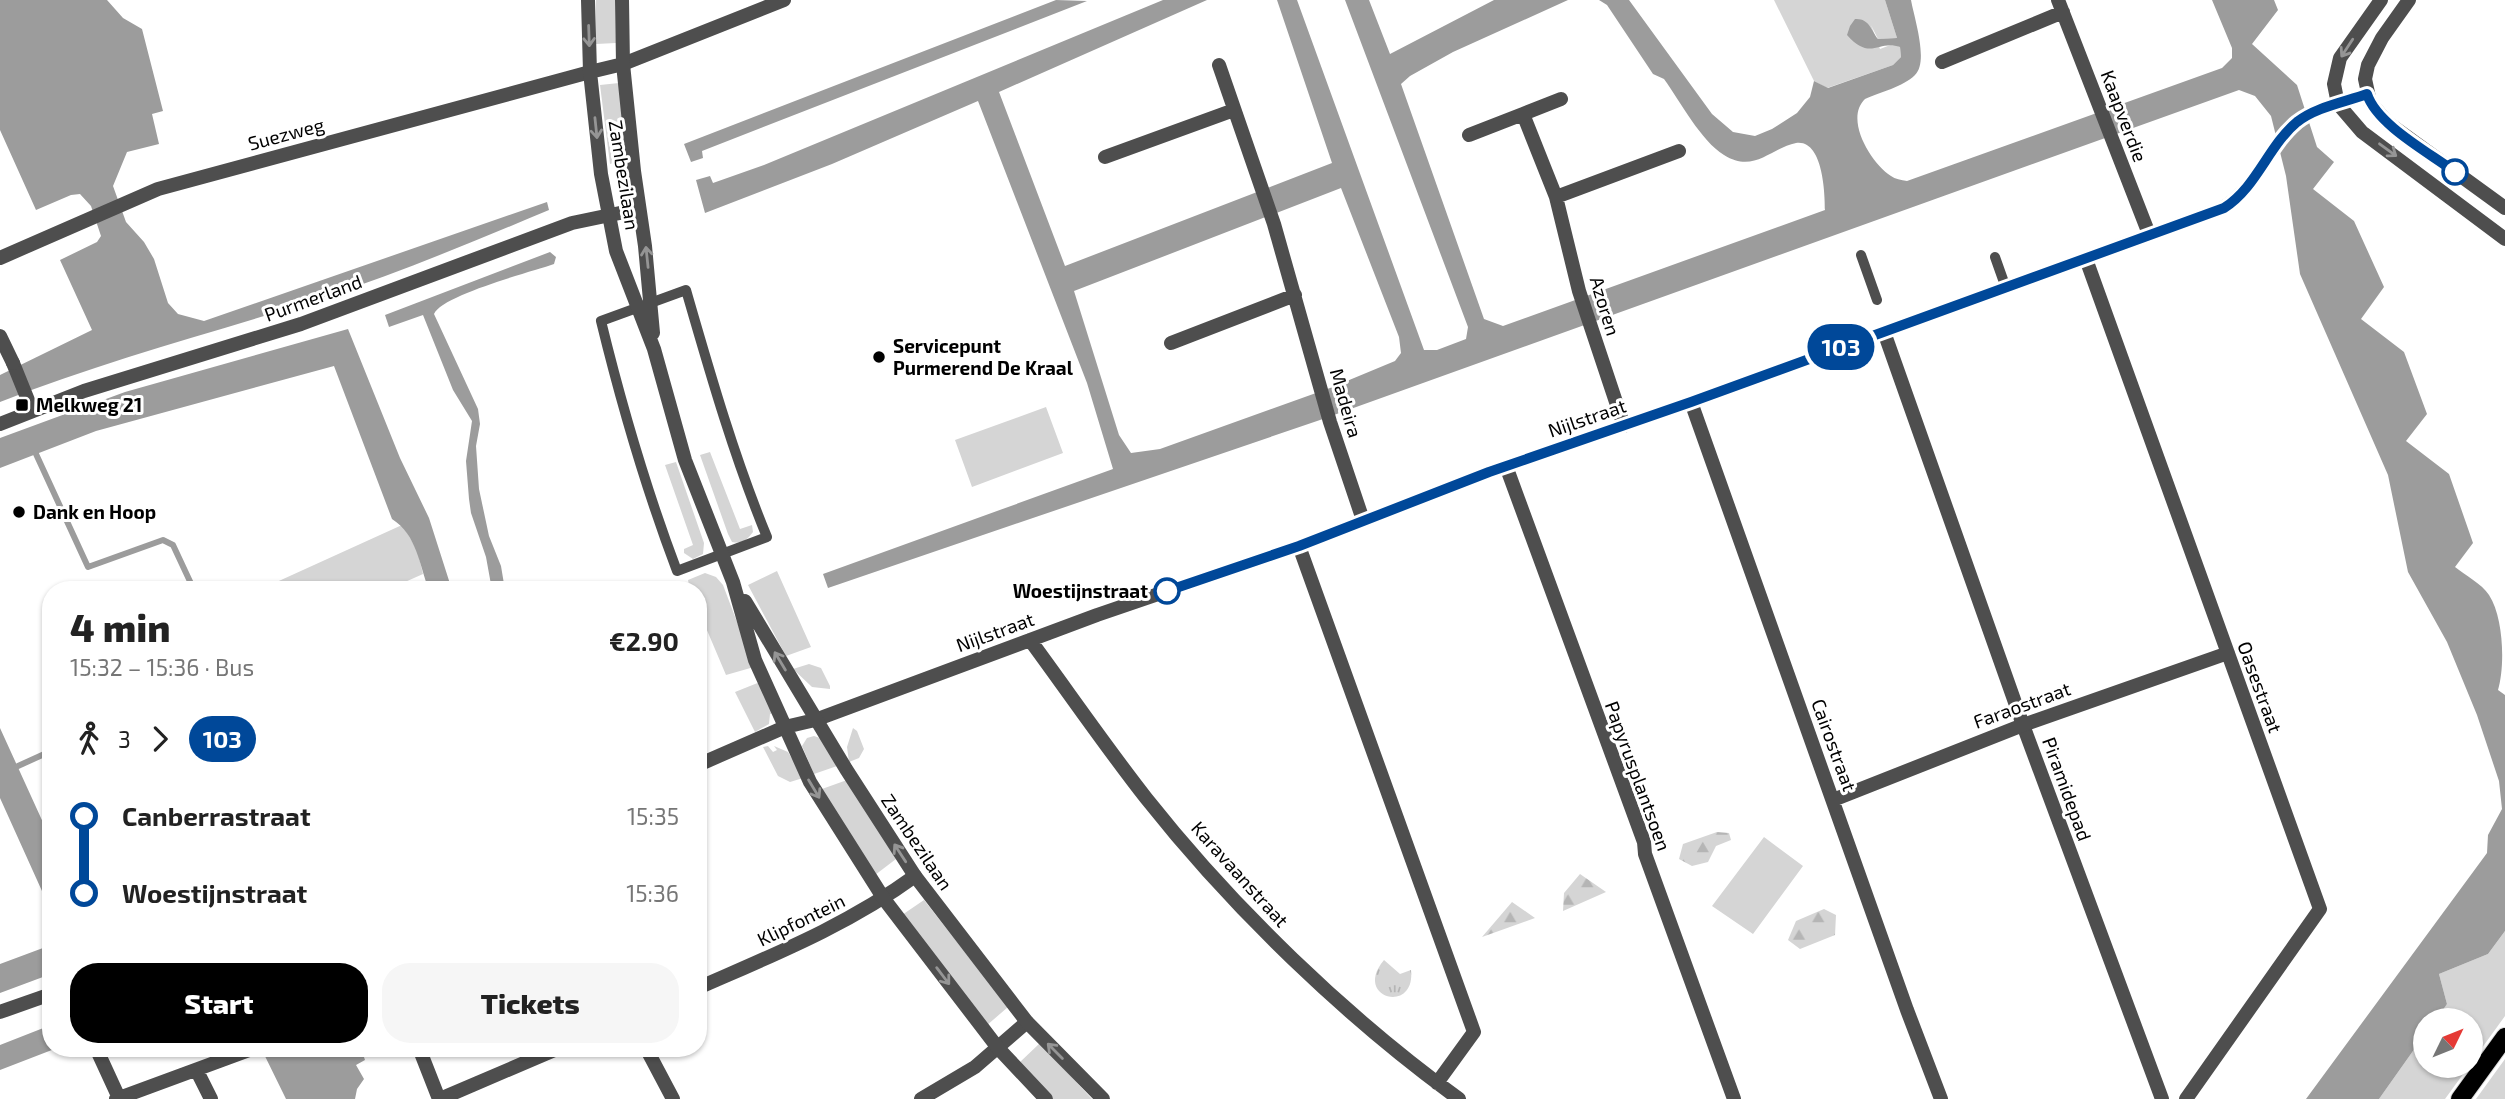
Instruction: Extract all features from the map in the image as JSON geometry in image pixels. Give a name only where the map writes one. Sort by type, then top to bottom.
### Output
[{"type":"main road","points":[[2460,1099],[2505,1037]]},
{"type":"street","name":"Zambezilaan","points":[[587,0],[590,72],[602,184],[616,251],[645,306]]},
{"type":"street","name":"Zambezilaan","points":[[622,0],[624,64],[639,209],[645,240],[645,306],[685,460],[733,582],[755,660],[810,782],[884,899],[998,1048],[1046,1099]]},
{"type":"street","name":"Suezweg","points":[[0,258],[164,187],[624,64],[784,0]]},
{"type":"street","points":[[2381,0],[2340,58],[2334,85],[2338,104],[2362,132],[2505,239]]},
{"type":"street","points":[[2409,0],[2373,52],[2365,79],[2367,94],[2388,123],[2505,208]]},
{"type":"street","name":"Kaapverdie","points":[[1942,62],[2061,6],[2149,234]]},
{"type":"street","name":"Madeira","points":[[1219,65],[1274,224],[1330,422],[1363,520]]},
{"type":"street","name":"Nijlstraat","points":[[707,761],[785,727],[815,720],[1030,640],[1299,546],[1506,466],[1691,402],[2224,208],[2247,189],[2295,124],[2309,115],[2367,94]]},
{"type":"street","points":[[1469,135],[1562,99]]},
{"type":"street","points":[[1105,157],[1234,110]]},
{"type":"street","name":"Azoren","points":[[1523,114],[1556,197],[1579,291],[1624,426]]},
{"type":"street","points":[[1556,197],[1679,151]]},
{"type":"street","points":[[2424,177],[2438,159]]},
{"type":"street","name":"Purmerland","points":[[0,424],[84,391],[301,324],[572,223],[639,209]]},
{"type":"street","name":"Oasestraat","points":[[2086,259],[2320,909],[2186,1099]]},
{"type":"street","points":[[1171,343],[1295,295]]},
{"type":"street","name":"Piramidepad","points":[[1884,332],[2023,725],[2162,1099]]},
{"type":"street","points":[[0,336],[33,410]]},
{"type":"street","name":"Cairostraat","points":[[1691,402],[1941,1099]]},
{"type":"street","name":"Papyrusplantsoen","points":[[1506,466],[1644,842],[1734,1099]]},
{"type":"street","points":[[1299,546],[1474,1032],[1437,1083]]},
{"type":"street","name":"Zambezilaan","points":[[733,582],[815,720],[915,876],[1027,1022],[1103,1099]]},
{"type":"street","name":"Karavaanstraat","points":[[1030,640],[1148,799],[1209,871],[1299,966],[1459,1099]]},
{"type":"street","name":"Faraostraat","points":[[1833,800],[2023,725],[2228,653]]},
{"type":"street","name":"Klipfontein","points":[[707,984],[781,953],[884,899],[915,876]]},
{"type":"street","points":[[0,1012],[42,996]]},
{"type":"street","points":[[921,1099],[975,1067],[1027,1022]]},
{"type":"street","points":[[100,1057],[117,1099],[232,1057]]},
{"type":"street","points":[[423,1057],[439,1099],[538,1057]]},
{"type":"street","points":[[651,1057],[673,1099]]},
{"type":"street","points":[[197,1071],[211,1099]]},
{"type":"lane","points":[[1861,256],[1877,300]]},
{"type":"lane","points":[[1995,257],[2006,288]]},
{"type":"lane","points":[[686,290],[738,461],[767,537],[677,571],[648,492],[615,381],[601,321],[645,306],[686,290]]},
{"type":"green space","points":[[596,0],[615,0],[616,43],[596,44]]},
{"type":"green space","points":[[1774,0],[1885,0],[1897,38],[1878,39],[1871,25],[1880,49],[1893,44],[1900,47],[1901,57],[1893,65],[1827,88],[1814,81]]},
{"type":"green space","points":[[619,83],[628,158],[610,164],[600,85]]},
{"type":"green space","points":[[1046,407],[1063,453],[972,487],[955,440]]},
{"type":"green space","points":[[710,452],[740,529],[752,525],[753,532],[741,542],[732,542],[728,534],[700,455]]},
{"type":"green space","points":[[676,462],[704,543],[703,554],[693,559],[684,553],[684,549],[693,545],[665,465]]},
{"type":"green space","points":[[402,525],[417,549],[423,574],[407,581],[279,581]]},
{"type":"green space","points":[[777,571],[811,647],[786,656],[748,585]]},
{"type":"green space","points":[[705,573],[716,577],[723,585],[754,667],[726,675],[707,630],[707,581],[688,580]]},
{"type":"green space","points":[[809,664],[821,668],[830,689],[812,687],[793,669]]},
{"type":"green space","points":[[760,682],[773,713],[770,714],[769,724],[755,732],[735,692]]},
{"type":"green space","points":[[853,728],[857,731],[864,749],[859,758],[849,762],[847,747]]},
{"type":"green space","points":[[807,738],[820,738],[837,766],[814,774],[802,746]]},
{"type":"green space","points":[[768,746],[773,752],[777,750],[774,746],[788,752],[803,778],[790,782],[778,776],[763,747]]},
{"type":"green space","points":[[847,780],[896,859],[875,875],[822,789]]},
{"type":"green space","points":[[1717,832],[1729,833],[1731,840],[1716,846],[1708,862],[1692,866],[1679,859],[1683,844]]},
{"type":"green space","points":[[1764,837],[1803,866],[1753,934],[1712,906]]},
{"type":"green space","points":[[1580,874],[1606,892],[1563,911],[1564,893]]},
{"type":"green space","points":[[924,900],[1008,1007],[986,1026],[902,915]]},
{"type":"green space","points":[[1512,902],[1535,918],[1482,937]]},
{"type":"green space","points":[[1824,909],[1836,915],[1835,935],[1800,949],[1788,940],[1796,921]]},
{"type":"green space","points":[[2505,931],[2505,1016],[2483,1046],[2483,1008],[2444,1008],[2447,1004],[2439,974],[2488,954]]},
{"type":"green space","points":[[1384,960],[1400,974],[1411,970],[1410,984],[1404,993],[1396,997],[1380,992],[1375,984],[1376,973]]},
{"type":"green space","points":[[1040,1043],[1092,1099],[1051,1099],[1019,1063]]},
{"type":"green space","points":[[2413,1051],[2413,1078],[2460,1078],[2445,1099],[2379,1099]]},
{"type":"green space","points":[[2505,1059],[2505,1099],[2476,1099]]},
{"type":"shaded area","points":[[0,0],[107,0],[123,18],[142,29],[163,111],[152,114],[159,144],[127,152],[113,186],[126,222],[144,242],[154,259],[168,303],[178,314],[204,321],[547,202],[549,210],[438,256],[353,287],[121,360],[0,402],[0,375],[92,330],[60,260],[97,242],[101,236],[91,206],[80,194],[71,195],[36,210],[0,130]]},
{"type":"shaded area","points":[[1056,0],[1087,1],[702,151],[703,158],[691,162],[684,144]]},
{"type":"shaded area","points":[[1163,0],[1207,0],[999,92],[1065,266],[1332,163],[1277,0],[1297,0],[1424,350],[1437,350],[1466,339],[1468,327],[1345,0],[1369,0],[1390,54],[1494,0],[1568,0],[1453,52],[1401,84],[1484,319],[1503,326],[1825,210],[1821,169],[1812,149],[1805,144],[1796,143],[1762,158],[1744,162],[1715,149],[1699,131],[1664,79],[1653,74],[1607,5],[1599,0],[1629,0],[1712,114],[1733,132],[1755,136],[1797,113],[1810,97],[1814,81],[1828,88],[1893,65],[1901,57],[1900,47],[1892,45],[1869,49],[1855,43],[1847,35],[1855,19],[1860,19],[1869,25],[1878,39],[1897,38],[1885,0],[1911,0],[1921,50],[1919,69],[1904,83],[1865,99],[1857,118],[1868,151],[1883,170],[1893,177],[1907,181],[2222,68],[2232,58],[2232,48],[2212,0],[2274,0],[2278,10],[2252,44],[2297,85],[2317,147],[2334,162],[2313,189],[2354,221],[2384,287],[2361,319],[2404,352],[2427,414],[2406,441],[2449,474],[2473,543],[2455,567],[2486,591],[2498,616],[2502,656],[2498,690],[2505,695],[2505,931],[2488,954],[2439,974],[2447,1004],[2444,1008],[2413,1008],[2413,1051],[2379,1099],[2306,1099],[2487,853],[2488,835],[2502,809],[2499,781],[2477,715],[2447,642],[2408,572],[2388,475],[2300,274],[2286,176],[2271,116],[2255,96],[2239,90],[1320,420],[828,588],[823,574],[1113,469],[1087,383],[978,101],[832,164],[705,213],[696,180],[710,176],[713,183],[764,165]],"holes":[[[1341,188],[1399,337],[1401,353],[1395,361],[1330,388],[1160,449],[1131,453],[1119,435],[1074,291]]]},
{"type":"shaded area","points":[[550,252],[556,257],[554,264],[453,299],[434,314],[478,409],[480,424],[476,446],[479,489],[489,536],[501,566],[504,581],[490,581],[486,557],[471,513],[466,461],[472,421],[453,390],[423,315],[389,327],[385,315]]},
{"type":"shaded area","points":[[348,329],[400,458],[429,518],[449,581],[426,581],[412,542],[407,533],[392,519],[334,366],[96,431],[0,468],[0,438],[125,392]]},
{"type":"shaded area","points":[[0,728],[42,820],[42,891],[0,798]]},
{"type":"shaded area","points":[[42,948],[42,977],[0,993],[0,964]]},
{"type":"shaded area","points":[[42,1029],[42,1054],[0,1070],[0,1045]]},
{"type":"shaded area","points":[[265,1057],[364,1057],[365,1060],[356,1065],[364,1079],[357,1089],[355,1099],[286,1099]]},
{"type":"waterway","points":[[36,454],[88,567],[163,540],[173,545],[190,581]]},
{"type":"waterway","points":[[18,766],[42,755]]},
{"type":"bus line","name":"103","points":[[1167,591],[1299,546],[1489,472],[1691,402],[2224,208],[2247,189],[2295,124],[2309,115],[2367,94],[2370,102],[2388,123],[2455,172]]},
{"type":"place","name":"Servicepunt Purmerend De Kraal","points":[[879,357]]},
{"type":"place","name":"Melkweg 21","points":[[22,405]]},
{"type":"place","name":"Dank en Hoop","points":[[19,512]]},
{"type":"place","name":"Woestijnstraat","points":[[1167,591]]}]
